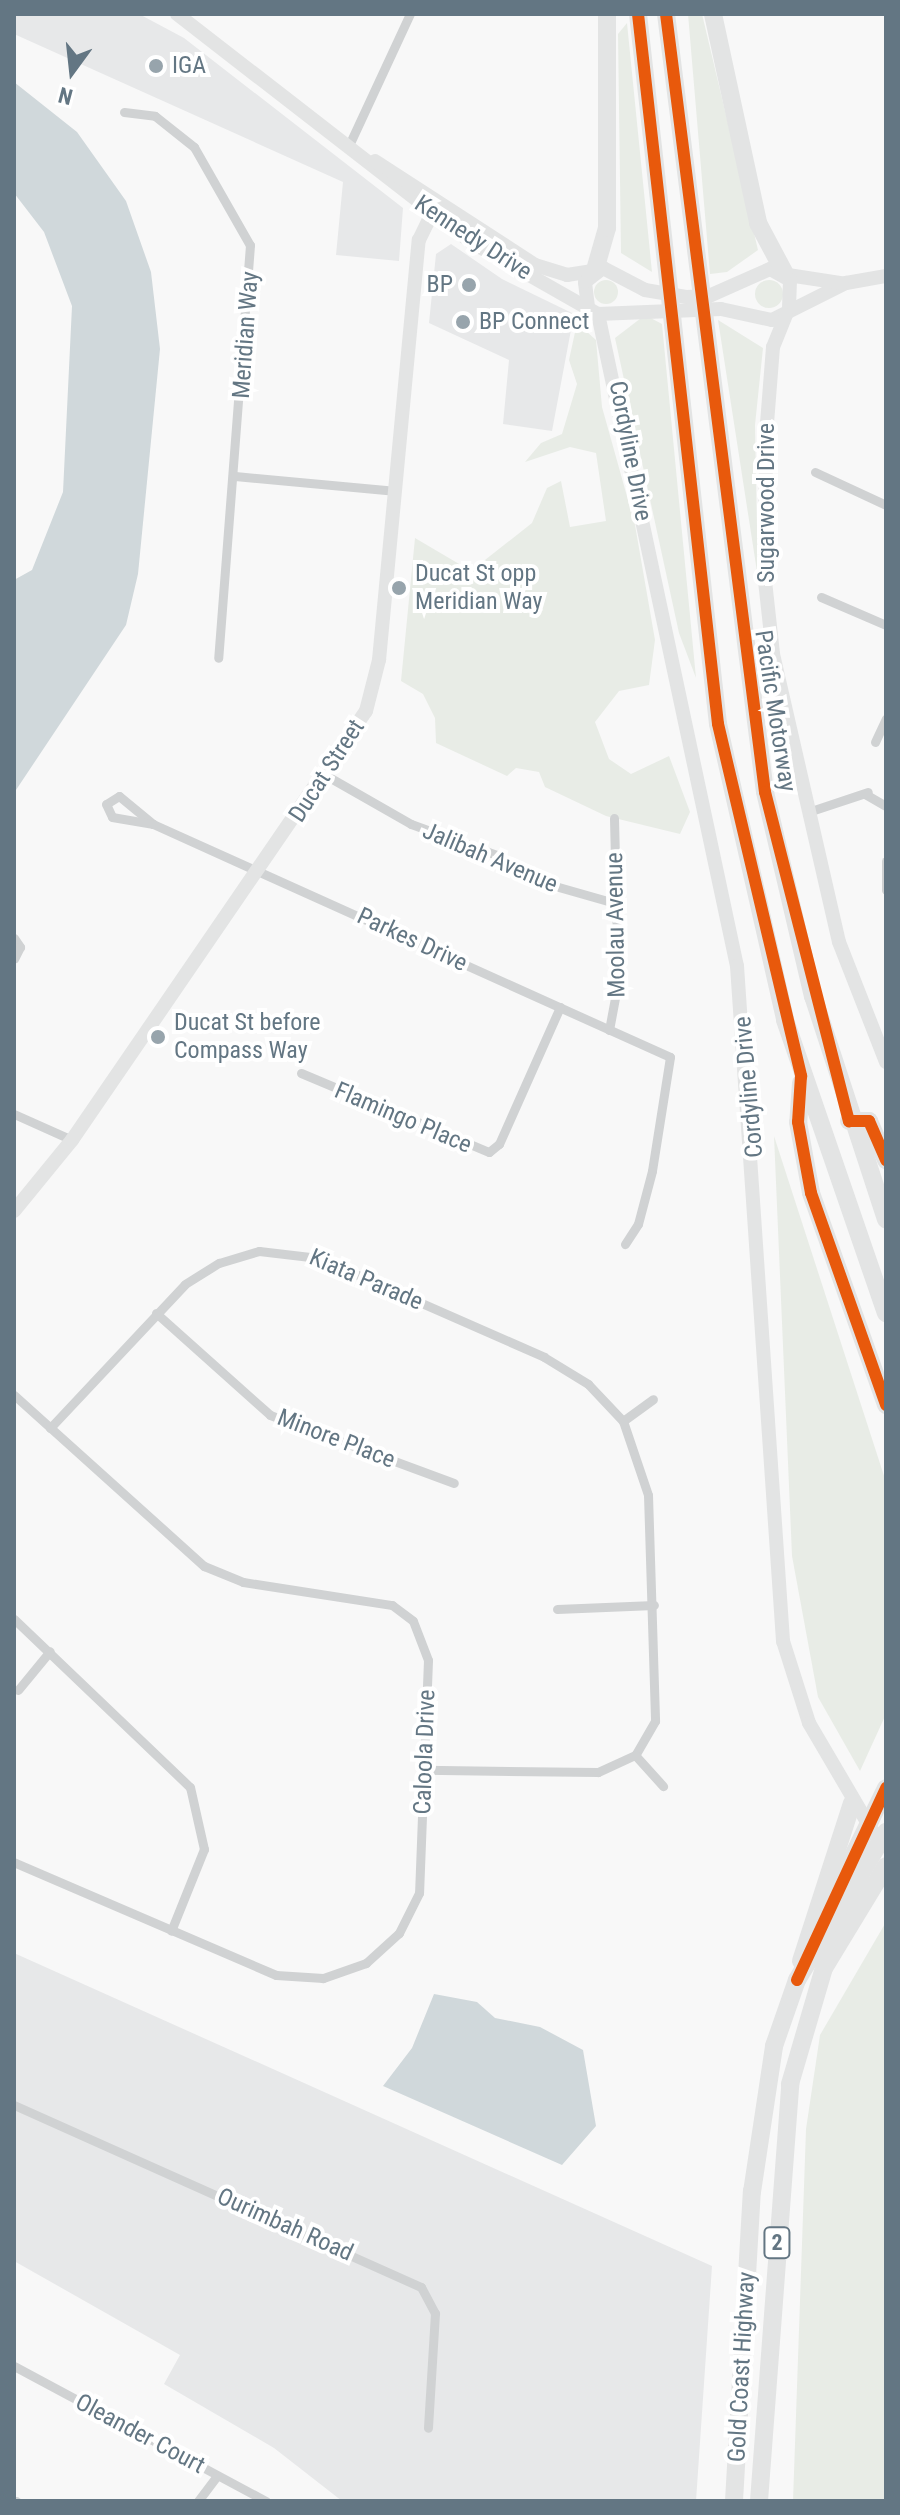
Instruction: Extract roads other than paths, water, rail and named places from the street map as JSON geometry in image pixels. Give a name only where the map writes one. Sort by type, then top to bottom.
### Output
[{"type":"highway","points":[[594,270],[607,228],[607,14]]},
{"type":"highway","points":[[638,14],[718,724],[801,1076],[886,1313]]},
{"type":"highway","name":"Pacific Motorway","points":[[666,14],[702,323],[765,792],[849,1121],[886,1219]]},
{"type":"highway","points":[[713,14],[758,223],[786,274]]},
{"type":"highway","points":[[801,1076],[798,1122],[811,1193],[886,1405]]},
{"type":"highway","points":[[849,1121],[869,1121],[886,1160]]},
{"type":"highway","name":"Gold Coast Highway","points":[[734,2501],[759,2123],[797,1980],[880,1836],[886,1788]]},
{"type":"highway","points":[[797,1980],[852,1803]]},
{"type":"highway","name":"Gold Coast Highway","points":[[759,2501],[790,2084],[816,1989],[865,1895],[886,1866]]},
{"type":"highway","points":[[865,1895],[886,1886]]},
{"type":"street","name":"Kennedy Drive","points":[[177,14],[505,264],[593,311]]},
{"type":"street","points":[[350,143],[410,14]]},
{"type":"street","name":"Meridian Way","points":[[124,112],[155,116],[194,147],[250,245],[235,476],[218,658]]},
{"type":"street","name":"Kennedy Drive","points":[[433,207],[548,270],[594,270],[687,297],[709,296],[765,270],[786,274]]},
{"type":"street","name":"Ducat Street","points":[[14,1211],[72,1140],[327,776],[374,688],[396,491],[416,260],[433,207]]},
{"type":"street","name":"Cordyline Drive","points":[[594,270],[583,288],[593,311],[739,981],[783,1641],[809,1723],[852,1803],[880,1836]]},
{"type":"street","points":[[786,274],[846,283]]},
{"type":"street","name":"Sugarwood Drive","points":[[786,274],[788,313],[769,371],[765,581],[773,654],[808,812],[848,969],[886,1062]]},
{"type":"street","points":[[593,311],[721,309],[772,320],[846,283],[886,276]]},
{"type":"street","points":[[815,472],[886,505]]},
{"type":"street","points":[[235,476],[396,491]]},
{"type":"street","points":[[821,597],[886,625]]},
{"type":"street","points":[[875,742],[886,718]]},
{"type":"street","name":"Jalibah Avenue","points":[[327,776],[411,824],[502,857],[548,884],[618,904]]},
{"type":"street","points":[[808,812],[866,793],[886,806]]},
{"type":"street","name":"Parkes Drive","points":[[153,824],[119,796],[106,804],[112,817],[153,824],[670,1057],[652,1171],[625,1244]]},
{"type":"street","name":"Moolau Avenue","points":[[609,1030],[617,1011],[618,904],[614,818]]},
{"type":"street","points":[[886,861],[886,890]]},
{"type":"street","points":[[14,938],[20,947],[14,959]]},
{"type":"street","name":"Flamingo Place","points":[[301,1073],[489,1152],[499,1144],[560,1007]]},
{"type":"street","points":[[14,1114],[72,1140]]},
{"type":"street","name":"Kiata Parade","points":[[50,1428],[156,1313],[219,1263],[259,1251],[303,1253],[566,1368],[623,1421],[648,1495],[658,1706],[635,1755]]},
{"type":"street","name":"Minore Place","points":[[156,1313],[270,1415],[454,1483]]},
{"type":"street","name":"Caloola Drive","points":[[14,1395],[204,1566],[243,1582],[377,1600],[413,1621],[428,1660],[419,1893],[382,1953],[336,1975],[288,1977],[171,1931],[14,1862]]},
{"type":"street","points":[[623,1421],[653,1399]]},
{"type":"street","points":[[557,1609],[654,1605]]},
{"type":"street","points":[[14,1619],[176,1766],[198,1802],[201,1864],[171,1931]]},
{"type":"street","points":[[18,1690],[50,1651]]},
{"type":"street","points":[[424,1770],[579,1774],[635,1755],[663,1786]]},
{"type":"street","name":"Ourimbah Road","points":[[14,2105],[421,2287],[435,2313],[428,2428]]},
{"type":"street","name":"Oleander Court","points":[[14,2366],[266,2501]]},
{"type":"street","points":[[198,2501],[217,2476]]},
{"type":"place","name":"IGA","points":[[156,66]]},
{"type":"place","name":"BP","points":[[469,285]]},
{"type":"place","name":"BP Connect","points":[[463,322]]},
{"type":"place","name":"Ducat St opp Meridian Way","points":[[399,588]]},
{"type":"place","name":"Ducat St before Compass Way","points":[[158,1037]]}]
